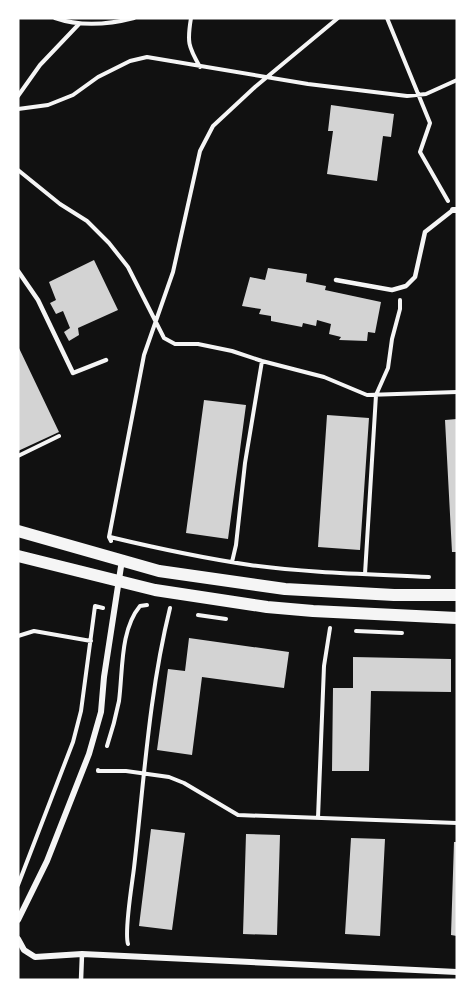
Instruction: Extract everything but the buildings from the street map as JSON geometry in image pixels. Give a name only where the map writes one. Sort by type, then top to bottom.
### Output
[{"type":"main road","points":[[18,531],[159,570],[285,589],[393,595],[457,595]]},
{"type":"main road","points":[[18,556],[155,590],[267,607],[335,613],[457,618]]},
{"type":"street","points":[[18,920],[47,861],[89,754],[101,712],[122,560]]},
{"type":"street","points":[[18,939],[21,951],[35,957],[82,954],[457,972]]},
{"type":"lane","points":[[336,280],[392,290],[406,286],[415,278],[425,232],[453,208]]},
{"type":"lane","points":[[18,271],[38,300],[73,373],[106,360]]},
{"type":"lane","points":[[81,980],[82,954]]},
{"type":"path","points":[[55,18],[79,24],[100,24],[134,18]]},
{"type":"path","points":[[191,18],[190,49],[200,67]]},
{"type":"path","points":[[338,18],[268,76],[213,126],[200,151],[173,272],[144,355],[109,537],[163,550],[232,562],[330,573],[435,577]]},
{"type":"path","points":[[387,18],[430,123],[420,152],[453,208]]},
{"type":"path","points":[[18,96],[40,65],[79,24]]},
{"type":"path","points":[[18,109],[48,105],[73,95],[98,77],[130,61],[147,57],[200,67],[397,94],[426,94],[457,80]]},
{"type":"path","points":[[18,170],[60,204],[87,221],[109,243],[128,267],[164,338],[175,344],[209,347],[324,377],[368,395],[457,392]]},
{"type":"path","points":[[365,574],[375,395],[388,368],[392,339],[400,309],[399,288]]},
{"type":"path","points":[[232,562],[262,361]]},
{"type":"path","points":[[18,456],[59,436]]},
{"type":"path","points":[[18,885],[73,742],[81,711],[95,606]]},
{"type":"path","points":[[138,945],[127,944],[144,774],[162,640],[170,608]]},
{"type":"path","points":[[105,751],[118,703],[127,634],[133,615]]},
{"type":"path","points":[[318,818],[324,666],[330,628]]},
{"type":"path","points":[[18,636],[34,631],[109,645]]},
{"type":"path","points":[[101,761],[98,771],[126,771],[169,777],[184,783],[238,815],[457,823]]}]
